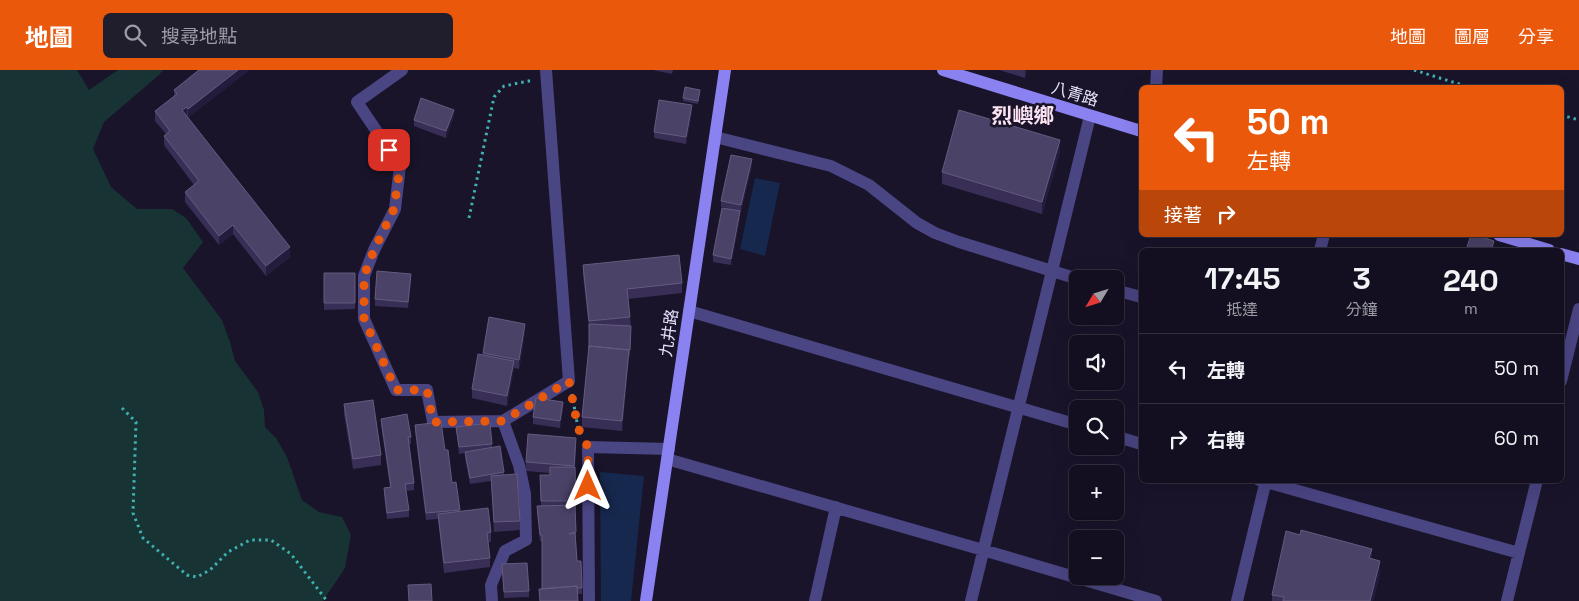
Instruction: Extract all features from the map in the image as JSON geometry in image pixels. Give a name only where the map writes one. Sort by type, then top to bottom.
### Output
[{"type":"main road","name":"九井路","points":[[646,601],[725,70]]},
{"type":"main road","name":"八青路","points":[[943,70],[1139,130]]},
{"type":"main road","points":[[1506,237],[1542,248]]},
{"type":"main road","points":[[1564,255],[1579,259]]},
{"type":"street","points":[[402,70],[357,102],[400,166],[394,209],[364,276],[364,319],[396,390],[427,390],[433,422],[503,421],[569,381],[546,74]]},
{"type":"street","points":[[1156,85],[1157,70]]},
{"type":"street","points":[[970,601],[1090,116]]},
{"type":"street","points":[[715,137],[831,166],[869,185],[917,223],[935,233],[1069,276]]},
{"type":"street","points":[[1124,293],[1139,297]]},
{"type":"street","points":[[1564,369],[1579,309]]},
{"type":"street","points":[[689,311],[1069,421]]},
{"type":"street","points":[[492,601],[491,585],[505,551],[526,540],[525,494],[519,465],[503,421]]},
{"type":"street","points":[[1124,439],[1139,443]]},
{"type":"street","points":[[589,601],[588,447],[668,454],[836,508],[1156,601]]},
{"type":"street","points":[[1237,601],[1263,483]]},
{"type":"street","points":[[1270,483],[1519,553]]},
{"type":"street","points":[[1507,601],[1536,483]]},
{"type":"street","points":[[815,601],[836,508]]},
{"type":"path","points":[[1414,70],[1462,85]]},
{"type":"path","points":[[469,218],[494,97],[504,86],[546,74]]},
{"type":"path","points":[[1564,116],[1579,120]]},
{"type":"path","points":[[569,381],[578,428],[588,447]]},
{"type":"path","points":[[122,408],[136,422],[133,513],[143,538],[187,575],[197,577],[210,570],[228,552],[250,540],[271,540],[292,554],[327,601]]},
{"type":"green space","points":[[0,70],[77,70],[89,90],[118,70],[163,70],[104,122],[93,149],[111,187],[137,209],[172,209],[186,218],[203,242],[183,268],[222,320],[235,361],[258,392],[264,410],[265,427],[276,438],[287,457],[302,500],[319,512],[342,517],[351,535],[345,568],[323,601],[0,601]]},
{"type":"water","points":[[755,178],[780,183],[765,256],[740,249]]},
{"type":"water","points":[[600,472],[644,476],[631,601],[601,601]]},
{"type":"building","points":[[199,70],[238,70],[188,109],[187,107],[182,110],[290,247],[266,266],[233,225],[219,236],[185,192],[199,181],[164,136],[170,131],[155,111],[177,94],[174,90]]},
{"type":"building","points":[[685,87],[700,90],[698,101],[683,98]]},
{"type":"building","points":[[421,98],[454,110],[446,131],[414,120]]},
{"type":"building","points":[[659,100],[692,105],[686,137],[654,132]]},
{"type":"building","points":[[959,110],[1060,140],[1042,202],[942,172]]},
{"type":"building","points":[[731,155],[752,159],[741,205],[721,201]]},
{"type":"building","points":[[722,208],[740,211],[731,259],[713,255]]},
{"type":"building","points":[[1470,237],[1482,237],[1494,241],[1492,248],[1467,248]]},
{"type":"building","points":[[679,255],[682,283],[627,289],[630,317],[589,321],[583,265]]},
{"type":"building","points":[[377,271],[411,274],[408,302],[375,299]]},
{"type":"building","points":[[324,273],[355,273],[355,303],[324,303]]},
{"type":"building","points":[[489,317],[525,324],[519,360],[483,353]]},
{"type":"building","points":[[589,324],[631,326],[630,350],[589,346]]},
{"type":"building","points":[[589,346],[629,350],[622,421],[582,417]]},
{"type":"building","points":[[478,354],[514,361],[507,396],[472,389]]},
{"type":"building","points":[[536,398],[563,402],[560,421],[533,417]]},
{"type":"building","points":[[373,400],[381,455],[353,459],[344,404]]},
{"type":"building","points":[[407,414],[411,437],[408,437],[414,483],[405,484],[409,510],[387,513],[384,488],[391,487],[381,419]]},
{"type":"building","points":[[441,422],[445,450],[448,450],[452,483],[456,482],[460,510],[426,513],[415,425]]},
{"type":"building","points":[[490,423],[492,444],[459,447],[456,427]]},
{"type":"building","points":[[528,434],[576,438],[574,466],[526,462]]},
{"type":"building","points":[[500,446],[504,472],[470,478],[465,452]]},
{"type":"building","points":[[550,467],[575,467],[576,501],[541,501],[540,475],[550,475]]},
{"type":"building","points":[[517,474],[520,521],[494,522],[491,476]]},
{"type":"building","points":[[575,505],[576,532],[569,534],[575,533],[577,561],[581,561],[582,588],[577,588],[577,586],[542,589],[542,535],[540,535],[537,506]]},
{"type":"building","points":[[488,508],[491,532],[487,533],[490,558],[444,563],[438,514]]},
{"type":"building","points":[[1301,530],[1372,549],[1369,558],[1380,561],[1370,601],[1283,601],[1284,597],[1272,595],[1286,531],[1300,535]]},
{"type":"building","points":[[527,563],[529,591],[504,592],[502,564]]},
{"type":"building","points":[[431,584],[432,601],[409,601],[408,585]]},
{"type":"building","points":[[577,586],[578,601],[540,601],[539,589]]},
{"type":"district","name":"烈嶼鄉","points":[[1023,115]]},
{"type":"route","points":[[389,150],[400,166],[394,209],[364,276],[364,319],[396,390],[427,390],[433,422],[503,421],[569,381],[578,428],[588,447],[588,486]]}]
